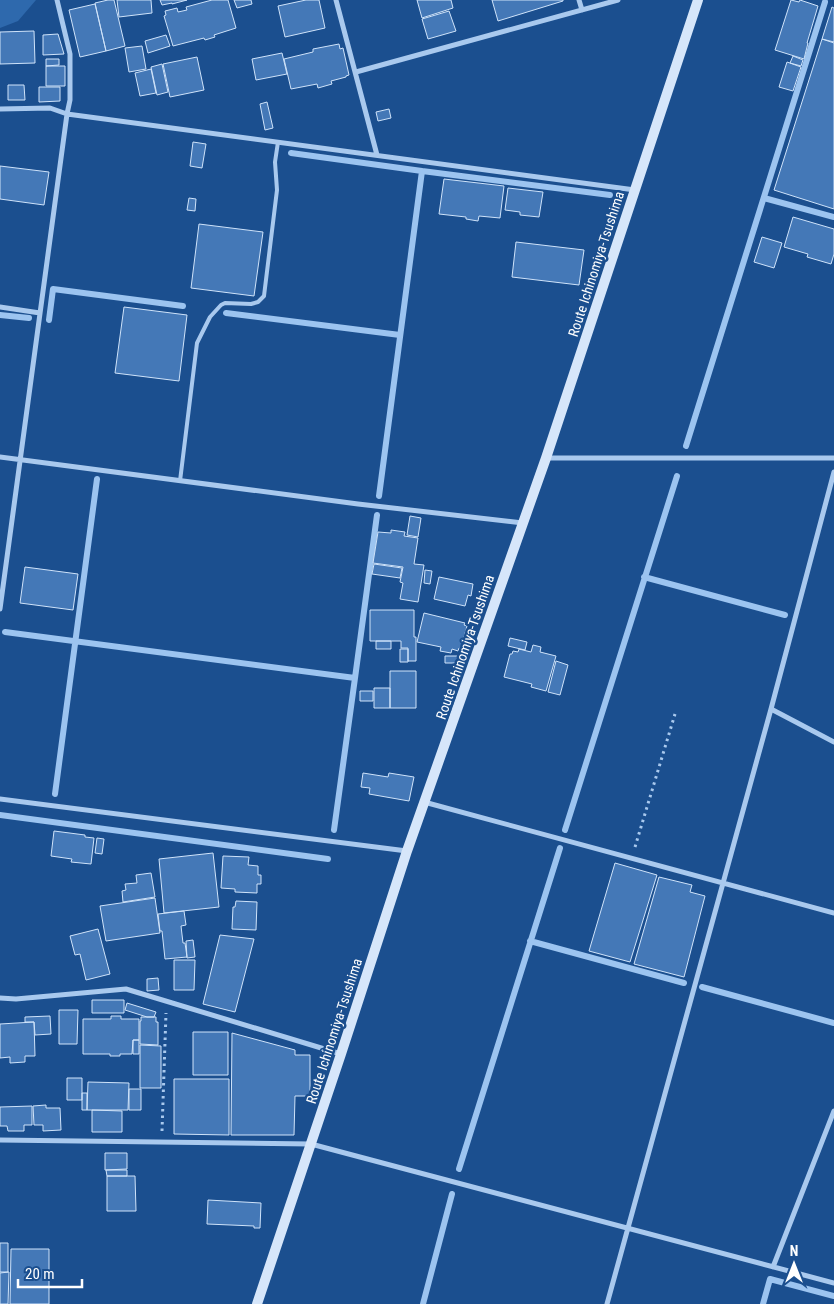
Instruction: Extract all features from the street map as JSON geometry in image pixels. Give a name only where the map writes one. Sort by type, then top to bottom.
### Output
[{"type":"main road","name":"Route Ichinomiya-Tsushima","points":[[257,1304],[407,851],[546,458],[698,0]]},
{"type":"street","points":[[0,610],[70,100],[70,54],[56,0]]},
{"type":"street","points":[[336,0],[377,155]]},
{"type":"street","points":[[579,0],[582,10]]},
{"type":"street","points":[[356,72],[618,0]]},
{"type":"street","points":[[0,109],[50,108],[67,114],[635,190]]},
{"type":"street","points":[[0,307],[40,313]]},
{"type":"street","points":[[0,457],[358,504],[523,523]]},
{"type":"street","points":[[546,458],[834,458]]},
{"type":"street","points":[[607,1304],[771,709],[834,472]]},
{"type":"street","points":[[771,709],[834,742]]},
{"type":"street","points":[[0,799],[407,851]]},
{"type":"street","points":[[424,802],[834,913]]},
{"type":"street","points":[[0,998],[16,999],[126,990],[341,1054]]},
{"type":"street","points":[[773,1267],[834,1111]]},
{"type":"street","points":[[0,1140],[311,1144],[834,1283]]},
{"type":"lane","points":[[180,481],[197,343],[210,317],[220,305],[225,302],[251,304],[258,302],[264,296],[277,190],[275,162],[278,142]]},
{"type":"path","points":[[632,858],[675,714]]},
{"type":"path","points":[[162,1142],[166,1001]]},
{"type":"shaded area","points":[[0,0],[36,0],[18,21],[0,28]]},
{"type":"building","points":[[114,0],[125,46],[106,51],[95,3]]},
{"type":"building","points":[[117,0],[151,0],[152,13],[119,17]]},
{"type":"building","points":[[160,0],[187,0],[162,5]]},
{"type":"building","points":[[212,0],[228,0],[236,28],[205,40],[204,38],[173,46],[164,16],[166,15],[165,11],[177,8],[178,12],[187,10],[186,7]]},
{"type":"building","points":[[234,0],[251,0],[252,4],[237,8]]},
{"type":"building","points":[[306,0],[319,0],[325,28],[285,37],[278,6]]},
{"type":"building","points":[[417,0],[451,0],[453,8],[422,18]]},
{"type":"building","points":[[492,0],[563,0],[563,1],[498,21]]},
{"type":"building","points":[[791,0],[799,2],[800,0],[818,6],[804,59],[775,50]]},
{"type":"building","points":[[95,4],[106,51],[80,57],[69,10]]},
{"type":"building","points":[[832,7],[834,8],[834,42],[822,39]]},
{"type":"building","points":[[449,11],[456,31],[428,39],[422,19]]},
{"type":"building","points":[[34,31],[35,63],[0,64],[0,32]]},
{"type":"building","points":[[58,34],[64,54],[43,55],[43,35]]},
{"type":"building","points":[[166,35],[170,46],[148,53],[145,41]]},
{"type":"building","points":[[822,39],[834,43],[834,209],[774,190]]},
{"type":"building","points":[[339,44],[340,49],[343,48],[349,75],[331,81],[332,84],[318,88],[317,84],[291,89],[284,59],[313,52],[313,49]]},
{"type":"building","points":[[142,46],[146,69],[129,72],[125,48]]},
{"type":"building","points":[[282,53],[287,74],[256,80],[252,59]]},
{"type":"building","points":[[793,56],[803,60],[801,66],[790,63]]},
{"type":"building","points":[[197,57],[204,90],[170,97],[163,64]]},
{"type":"building","points":[[46,59],[59,59],[59,65],[46,66]]},
{"type":"building","points":[[787,62],[801,67],[793,91],[779,87]]},
{"type":"building","points":[[162,64],[168,92],[157,95],[151,67]]},
{"type":"building","points":[[46,66],[65,66],[65,86],[46,86]]},
{"type":"building","points":[[151,69],[156,93],[140,96],[135,73]]},
{"type":"building","points":[[8,85],[24,85],[25,100],[8,100]]},
{"type":"building","points":[[39,87],[60,87],[60,101],[39,102]]},
{"type":"building","points":[[267,102],[273,128],[265,130],[260,104]]},
{"type":"building","points":[[389,109],[391,118],[378,121],[376,112]]},
{"type":"building","points":[[193,142],[206,144],[202,168],[190,166]]},
{"type":"building","points":[[0,166],[49,172],[44,205],[0,199]]},
{"type":"building","points":[[444,179],[504,186],[500,218],[479,216],[478,221],[466,219],[466,217],[439,214]]},
{"type":"building","points":[[508,188],[543,192],[539,217],[520,215],[520,212],[505,210]]},
{"type":"building","points":[[189,198],[196,199],[195,211],[187,210]]},
{"type":"building","points":[[793,217],[834,229],[834,254],[831,264],[807,257],[808,254],[784,247]]},
{"type":"building","points":[[199,224],[263,232],[254,296],[191,288]]},
{"type":"building","points":[[762,237],[782,243],[774,268],[754,262]]},
{"type":"building","points":[[516,242],[584,250],[579,285],[512,277]]},
{"type":"building","points":[[124,307],[187,315],[179,381],[115,373]]},
{"type":"building","points":[[410,516],[421,518],[418,537],[407,535]]},
{"type":"building","points":[[391,530],[405,532],[404,536],[418,538],[414,564],[424,565],[418,602],[400,599],[403,583],[400,582],[403,567],[373,563],[378,532],[391,533]]},
{"type":"building","points":[[374,564],[402,568],[400,578],[372,574]]},
{"type":"building","points":[[25,567],[78,574],[73,610],[20,603]]},
{"type":"building","points":[[425,570],[432,571],[430,584],[424,583]]},
{"type":"building","points":[[439,577],[473,584],[471,596],[468,595],[465,606],[434,599]]},
{"type":"building","points":[[370,610],[414,610],[416,661],[408,661],[408,648],[401,648],[401,641],[370,641]]},
{"type":"building","points":[[424,613],[465,623],[464,625],[467,626],[461,649],[459,648],[458,651],[452,649],[451,653],[440,651],[441,647],[417,642]]},
{"type":"building","points":[[510,638],[527,642],[525,650],[508,646]]},
{"type":"building","points":[[376,641],[391,641],[391,649],[376,649]]},
{"type":"building","points":[[533,645],[541,647],[540,652],[556,656],[546,691],[531,687],[532,684],[504,677],[510,654],[513,651],[518,652],[519,649],[531,652]]},
{"type":"building","points":[[400,649],[408,649],[408,662],[400,662]]},
{"type":"building","points":[[445,656],[464,656],[463,663],[445,663]]},
{"type":"building","points":[[556,661],[568,665],[560,695],[548,692]]},
{"type":"building","points":[[390,671],[416,671],[416,708],[390,708]]},
{"type":"building","points":[[374,688],[390,688],[390,708],[374,708]]},
{"type":"building","points":[[360,691],[373,691],[373,701],[360,701]]},
{"type":"building","points":[[363,773],[388,777],[389,773],[414,777],[409,801],[369,794],[370,788],[361,787]]},
{"type":"building","points":[[54,831],[94,838],[91,864],[71,862],[72,859],[51,856]]},
{"type":"building","points":[[97,838],[104,839],[102,854],[95,853]]},
{"type":"building","points":[[213,853],[219,907],[164,913],[159,859]]},
{"type":"building","points":[[223,856],[249,857],[248,865],[258,866],[261,884],[257,884],[257,893],[235,892],[235,889],[221,888]]},
{"type":"building","points":[[615,863],[657,875],[630,962],[589,951]]},
{"type":"building","points":[[151,873],[155,897],[123,902],[122,891],[126,890],[125,884],[137,883],[136,875]]},
{"type":"building","points":[[659,877],[692,885],[690,892],[705,896],[684,977],[634,964]]},
{"type":"building","points":[[155,898],[160,933],[106,941],[100,906]]},
{"type":"building","points":[[236,901],[257,902],[256,930],[232,929],[233,907],[235,907]]},
{"type":"building","points":[[184,911],[186,925],[181,926],[187,957],[165,959],[158,914]]},
{"type":"building","points":[[98,929],[110,974],[86,980],[80,954],[75,955],[70,936]]},
{"type":"building","points":[[220,935],[254,939],[235,1012],[203,1004]]},
{"type":"building","points":[[193,940],[195,957],[187,958],[186,941]]},
{"type":"building","points":[[174,960],[195,960],[194,990],[174,990]]},
{"type":"building","points":[[158,978],[159,990],[147,991],[147,979]]},
{"type":"building","points":[[92,1000],[124,1000],[124,1013],[92,1013]]},
{"type":"building","points":[[127,1003],[156,1012],[154,1017],[147,1017],[125,1010]]},
{"type":"building","points":[[59,1010],[78,1010],[77,1044],[59,1044]]},
{"type":"building","points":[[50,1016],[51,1034],[35,1035],[34,1022],[25,1022],[25,1017]]},
{"type":"building","points":[[111,1016],[121,1016],[121,1019],[139,1019],[139,1040],[133,1040],[132,1054],[110,1056],[110,1054],[83,1054],[83,1019],[111,1019]]},
{"type":"building","points":[[141,1017],[156,1017],[156,1022],[158,1022],[158,1045],[140,1044]]},
{"type":"building","points":[[34,1022],[35,1056],[25,1056],[25,1062],[10,1063],[10,1057],[0,1058],[0,1024]]},
{"type":"building","points":[[193,1032],[228,1032],[228,1075],[193,1075]]},
{"type":"building","points":[[232,1033],[295,1050],[295,1055],[310,1055],[310,1096],[295,1096],[294,1135],[231,1135]]},
{"type":"building","points":[[133,1040],[139,1040],[139,1054],[133,1054]]},
{"type":"building","points":[[140,1045],[161,1046],[161,1088],[140,1088]]},
{"type":"building","points":[[67,1078],[82,1078],[82,1100],[67,1100]]},
{"type":"building","points":[[174,1079],[229,1079],[229,1135],[174,1134]]},
{"type":"building","points":[[88,1082],[129,1083],[128,1110],[87,1110]]},
{"type":"building","points":[[129,1089],[141,1089],[141,1110],[129,1110]]},
{"type":"building","points":[[82,1093],[87,1093],[87,1110],[82,1110]]},
{"type":"building","points":[[46,1105],[46,1108],[60,1108],[61,1130],[43,1131],[43,1125],[34,1125],[33,1106]]},
{"type":"building","points":[[32,1106],[32,1125],[24,1125],[24,1131],[8,1131],[7,1126],[0,1126],[0,1107]]},
{"type":"building","points":[[92,1110],[122,1111],[122,1132],[92,1132]]},
{"type":"building","points":[[105,1153],[127,1153],[127,1169],[105,1170]]},
{"type":"building","points":[[106,1170],[127,1170],[127,1176],[107,1176]]},
{"type":"building","points":[[107,1176],[135,1176],[136,1211],[107,1211]]},
{"type":"building","points":[[208,1200],[261,1203],[260,1228],[254,1228],[254,1226],[207,1224]]},
{"type":"building","points":[[0,1243],[8,1243],[8,1272],[0,1272]]},
{"type":"building","points":[[11,1249],[49,1249],[49,1304],[10,1304]]},
{"type":"building","points":[[9,1272],[8,1304],[0,1304],[0,1273]]},
{"type":"waterway","points":[[686,446],[825,2]]},
{"type":"waterway","points":[[291,153],[422,171]]},
{"type":"waterway","points":[[379,496],[422,171],[610,195]]},
{"type":"waterway","points":[[764,198],[834,217]]},
{"type":"waterway","points":[[49,320],[53,289],[183,306]]},
{"type":"waterway","points":[[226,313],[400,335]]},
{"type":"waterway","points":[[0,315],[29,318]]},
{"type":"waterway","points":[[565,830],[677,476]]},
{"type":"waterway","points":[[55,794],[97,479]]},
{"type":"waterway","points":[[5,632],[355,678],[377,515]]},
{"type":"waterway","points":[[644,577],[785,615]]},
{"type":"waterway","points":[[334,830],[355,678]]},
{"type":"waterway","points":[[0,815],[328,859]]},
{"type":"waterway","points":[[459,1169],[560,848]]},
{"type":"waterway","points":[[530,941],[684,983]]},
{"type":"waterway","points":[[702,987],[834,1023]]},
{"type":"waterway","points":[[423,1304],[452,1194]]},
{"type":"waterway","points":[[763,1304],[770,1279],[834,1296]]}]
